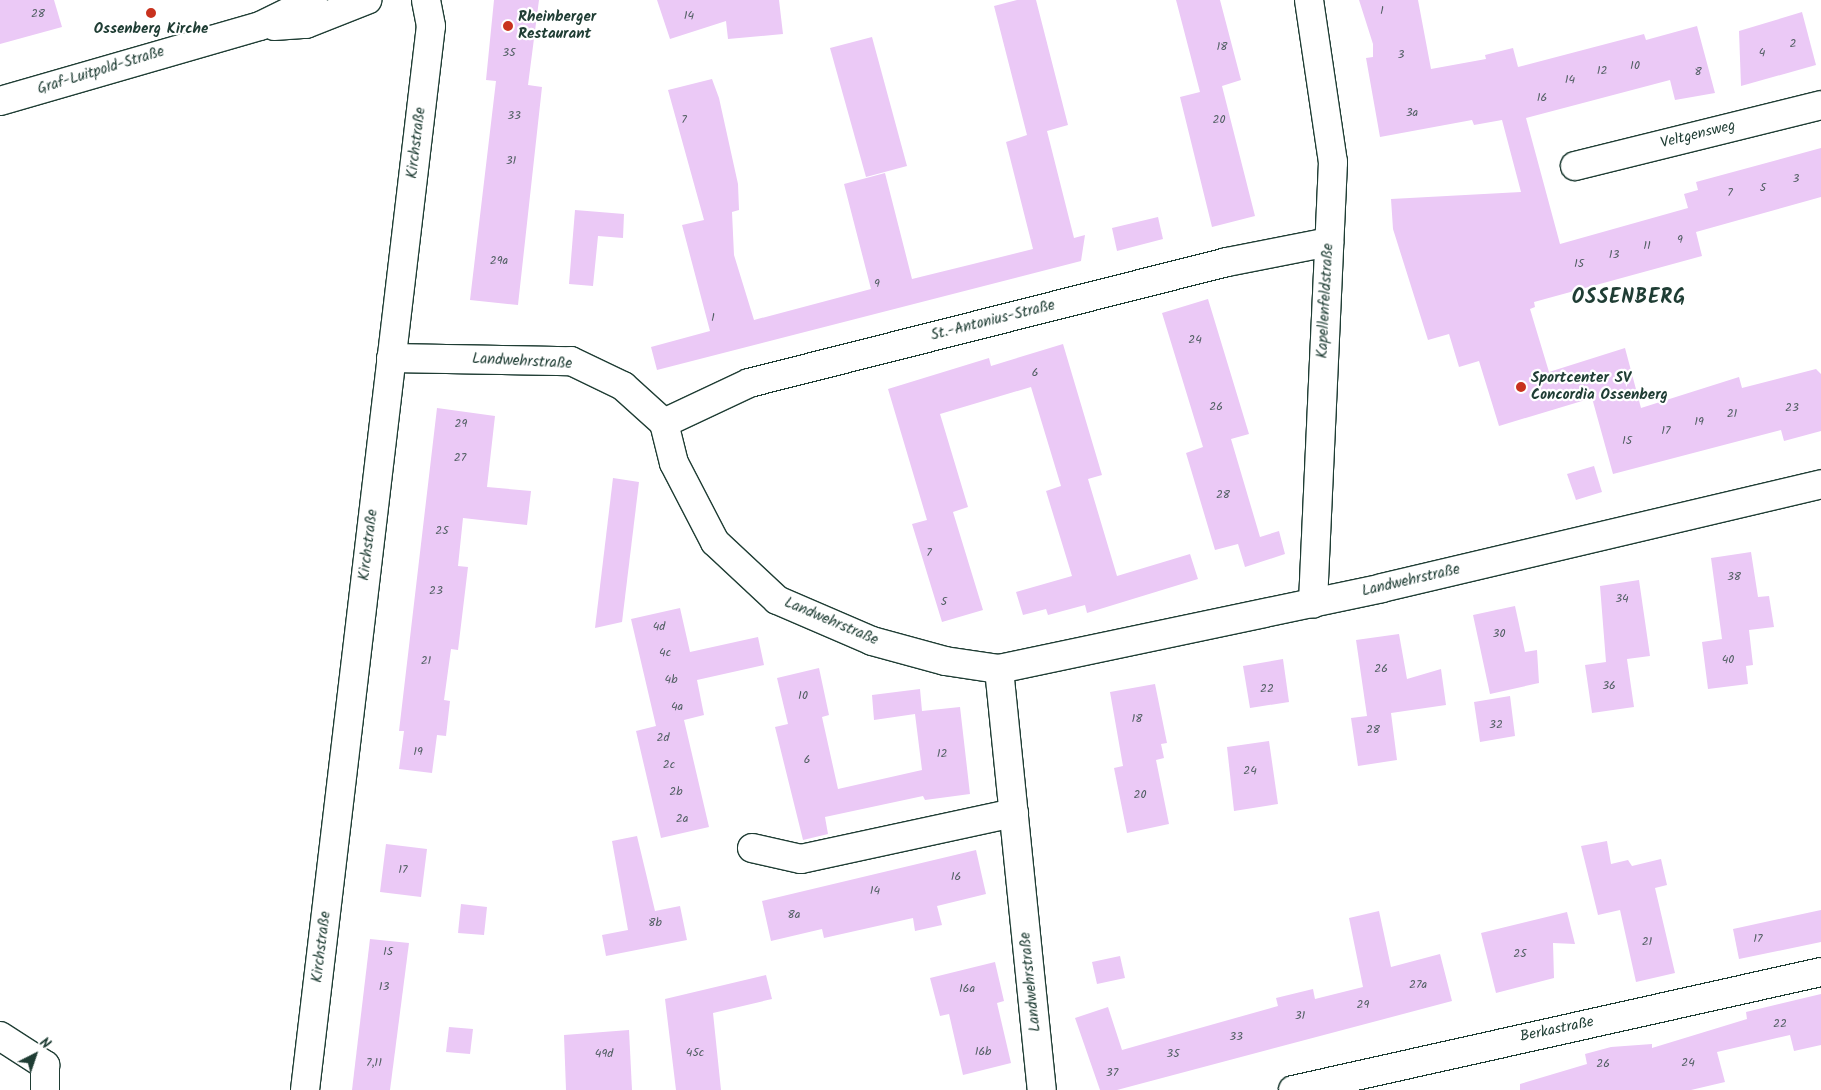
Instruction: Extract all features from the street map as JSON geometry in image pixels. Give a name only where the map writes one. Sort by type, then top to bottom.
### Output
[{"type":"street","name":"Graf-Luitpold-Straße","points":[[0,101],[260,26],[313,0]]},
{"type":"street","name":"Graf-Luitpold-Straße","points":[[260,26],[306,24],[367,0]]},
{"type":"street","name":"Kirchstraße","points":[[305,1090],[430,26],[426,0]]},
{"type":"street","name":"Kapellenfeldstraße","points":[[1309,0],[1333,162],[1313,604]]},
{"type":"street","name":"Veltgensweg","points":[[1576,166],[1821,105]]},
{"type":"street","name":"St.-Antonius-Straße","points":[[664,423],[748,383],[1227,262],[1329,242]]},
{"type":"street","name":"Landwehrstraße","points":[[392,358],[571,361],[623,386],[664,423],[674,463],[715,542],[777,600],[872,641],[945,661],[999,669],[1313,604],[1821,484]]},
{"type":"street","name":"Landwehrstraße","points":[[999,669],[1042,1090]]},
{"type":"street","points":[[752,848],[801,859],[1014,814]]},
{"type":"street","name":"Berkastraße","points":[[1293,1090],[1821,972]]},
{"type":"street","points":[[0,1036],[45,1066],[45,1090]]},
{"type":"building","points":[[0,0],[54,0],[62,27],[0,44]]},
{"type":"building","points":[[494,0],[539,0],[528,85],[542,87],[518,305],[470,300],[496,81],[486,80]]},
{"type":"building","points":[[657,0],[779,0],[783,34],[728,39],[726,21],[670,39]]},
{"type":"building","points":[[1017,0],[1036,0],[1068,125],[1047,131],[1074,238],[1085,235],[1081,261],[657,370],[651,347],[710,331],[682,225],[704,220],[668,90],[712,79],[719,98],[738,184],[739,210],[732,212],[734,255],[754,320],[871,289],[844,184],[885,173],[912,279],[1033,249],[1006,142],[1027,135],[994,6]]},
{"type":"building","points":[[1176,0],[1220,0],[1241,80],[1222,86],[1255,216],[1212,227],[1180,97],[1200,92]]},
{"type":"building","points":[[1359,0],[1418,0],[1431,69],[1486,59],[1485,55],[1513,48],[1518,67],[1644,34],[1646,40],[1697,26],[1715,93],[1675,100],[1670,80],[1526,118],[1560,244],[1688,208],[1684,194],[1698,190],[1696,182],[1821,148],[1821,197],[1696,232],[1702,256],[1534,302],[1535,307],[1530,309],[1549,372],[1625,348],[1641,408],[1739,377],[1742,388],[1816,369],[1821,374],[1821,431],[1784,441],[1781,430],[1613,474],[1592,398],[1499,426],[1479,361],[1459,367],[1449,334],[1428,340],[1393,229],[1391,199],[1521,192],[1502,120],[1474,125],[1472,120],[1380,137],[1366,58],[1373,57],[1373,44]]},
{"type":"building","points":[[1802,12],[1816,65],[1741,86],[1739,31]]},
{"type":"building","points":[[872,37],[907,166],[866,177],[830,48]]},
{"type":"building","points":[[575,210],[624,214],[623,238],[598,236],[593,286],[569,284]]},
{"type":"building","points":[[1158,217],[1163,239],[1117,251],[1112,228]]},
{"type":"building","points":[[1208,299],[1249,434],[1231,439],[1260,537],[1279,531],[1285,554],[1245,567],[1238,544],[1215,550],[1186,453],[1203,447],[1162,313]]},
{"type":"building","points":[[1063,344],[1102,475],[1088,479],[1117,576],[1190,554],[1198,579],[1087,613],[1085,605],[1048,615],[1046,609],[1023,615],[1016,592],[1072,576],[1046,491],[1061,486],[1031,387],[940,414],[968,507],[953,512],[983,610],[942,622],[912,524],[927,520],[888,389],[989,358],[991,366]]},
{"type":"building","points":[[437,408],[495,416],[487,487],[531,491],[527,525],[463,518],[458,566],[468,567],[458,650],[451,649],[444,700],[450,701],[446,736],[437,735],[432,773],[399,769],[404,731],[399,731]]},
{"type":"building","points":[[1594,466],[1602,492],[1576,500],[1567,474]]},
{"type":"building","points":[[613,478],[639,482],[622,622],[595,628]]},
{"type":"building","points":[[1751,552],[1758,597],[1769,596],[1774,627],[1749,630],[1753,665],[1746,666],[1748,684],[1708,689],[1702,642],[1722,639],[1711,558]]},
{"type":"building","points":[[1639,580],[1650,656],[1627,659],[1634,707],[1592,713],[1585,665],[1606,662],[1600,586]]},
{"type":"building","points":[[1515,606],[1525,652],[1537,650],[1539,683],[1490,694],[1473,615]]},
{"type":"building","points":[[680,608],[690,652],[758,637],[764,665],[697,680],[704,715],[684,720],[709,827],[661,838],[636,731],[656,726],[631,619]]},
{"type":"building","points":[[1399,634],[1407,679],[1441,669],[1446,705],[1391,713],[1397,760],[1358,766],[1351,718],[1367,716],[1356,640]]},
{"type":"building","points":[[1283,659],[1289,702],[1250,708],[1243,666]]},
{"type":"building","points":[[819,668],[829,715],[822,717],[838,789],[922,770],[915,714],[874,720],[872,695],[920,689],[922,711],[960,707],[970,794],[925,800],[923,796],[825,817],[828,834],[803,840],[775,727],[788,724],[777,678]]},
{"type":"building","points":[[1155,684],[1167,743],[1161,744],[1164,758],[1156,760],[1169,824],[1127,833],[1114,768],[1123,766],[1110,692]]},
{"type":"building","points":[[1510,696],[1515,736],[1480,742],[1474,702]]},
{"type":"building","points":[[1269,741],[1278,804],[1234,811],[1227,747]]},
{"type":"building","points":[[637,836],[655,911],[680,906],[687,940],[606,956],[602,935],[628,930],[612,841]]},
{"type":"building","points":[[1607,841],[1611,864],[1628,860],[1632,866],[1661,859],[1667,885],[1655,888],[1675,973],[1636,982],[1620,910],[1598,915],[1581,846]]},
{"type":"building","points":[[386,844],[427,849],[421,897],[380,892]]},
{"type":"building","points":[[976,850],[986,894],[937,906],[942,925],[915,931],[913,918],[824,938],[822,929],[771,941],[762,901]]},
{"type":"building","points":[[461,904],[487,907],[484,935],[458,933]]},
{"type":"building","points":[[1821,910],[1821,942],[1739,959],[1733,929]]},
{"type":"building","points":[[1379,911],[1391,967],[1440,954],[1452,1001],[1117,1090],[1100,1090],[1075,1018],[1108,1007],[1122,1050],[1278,1006],[1276,998],[1313,989],[1315,999],[1363,987],[1349,918]]},
{"type":"building","points":[[1567,912],[1575,944],[1553,943],[1554,978],[1496,993],[1481,933]]},
{"type":"building","points":[[370,939],[409,943],[390,1090],[352,1090]]},
{"type":"building","points":[[1120,956],[1125,978],[1097,984],[1092,962]]},
{"type":"building","points":[[995,962],[1004,1001],[997,1003],[1011,1063],[963,1075],[949,1014],[940,1016],[930,978]]},
{"type":"building","points":[[766,975],[772,999],[713,1013],[721,1090],[676,1090],[665,999]]},
{"type":"building","points":[[1821,994],[1821,1045],[1794,1051],[1790,1035],[1717,1052],[1725,1082],[1691,1090],[1520,1090],[1520,1084],[1587,1064],[1585,1054],[1611,1047],[1652,1044],[1652,1048],[1747,1019],[1746,1012]]},
{"type":"building","points":[[449,1027],[473,1029],[470,1054],[446,1052]]},
{"type":"building","points":[[629,1030],[632,1090],[566,1090],[564,1035]]},
{"type":"place","name":"Ossenberg Kirche","points":[[151,13]]},
{"type":"place","name":"Rheinberger Restaurant","points":[[508,26]]},
{"type":"place","name":"Sportcenter SV Concordia Ossenberg","points":[[1521,387]]},
{"type":"district","name":"OSSENBERG","points":[[1629,298]]}]
